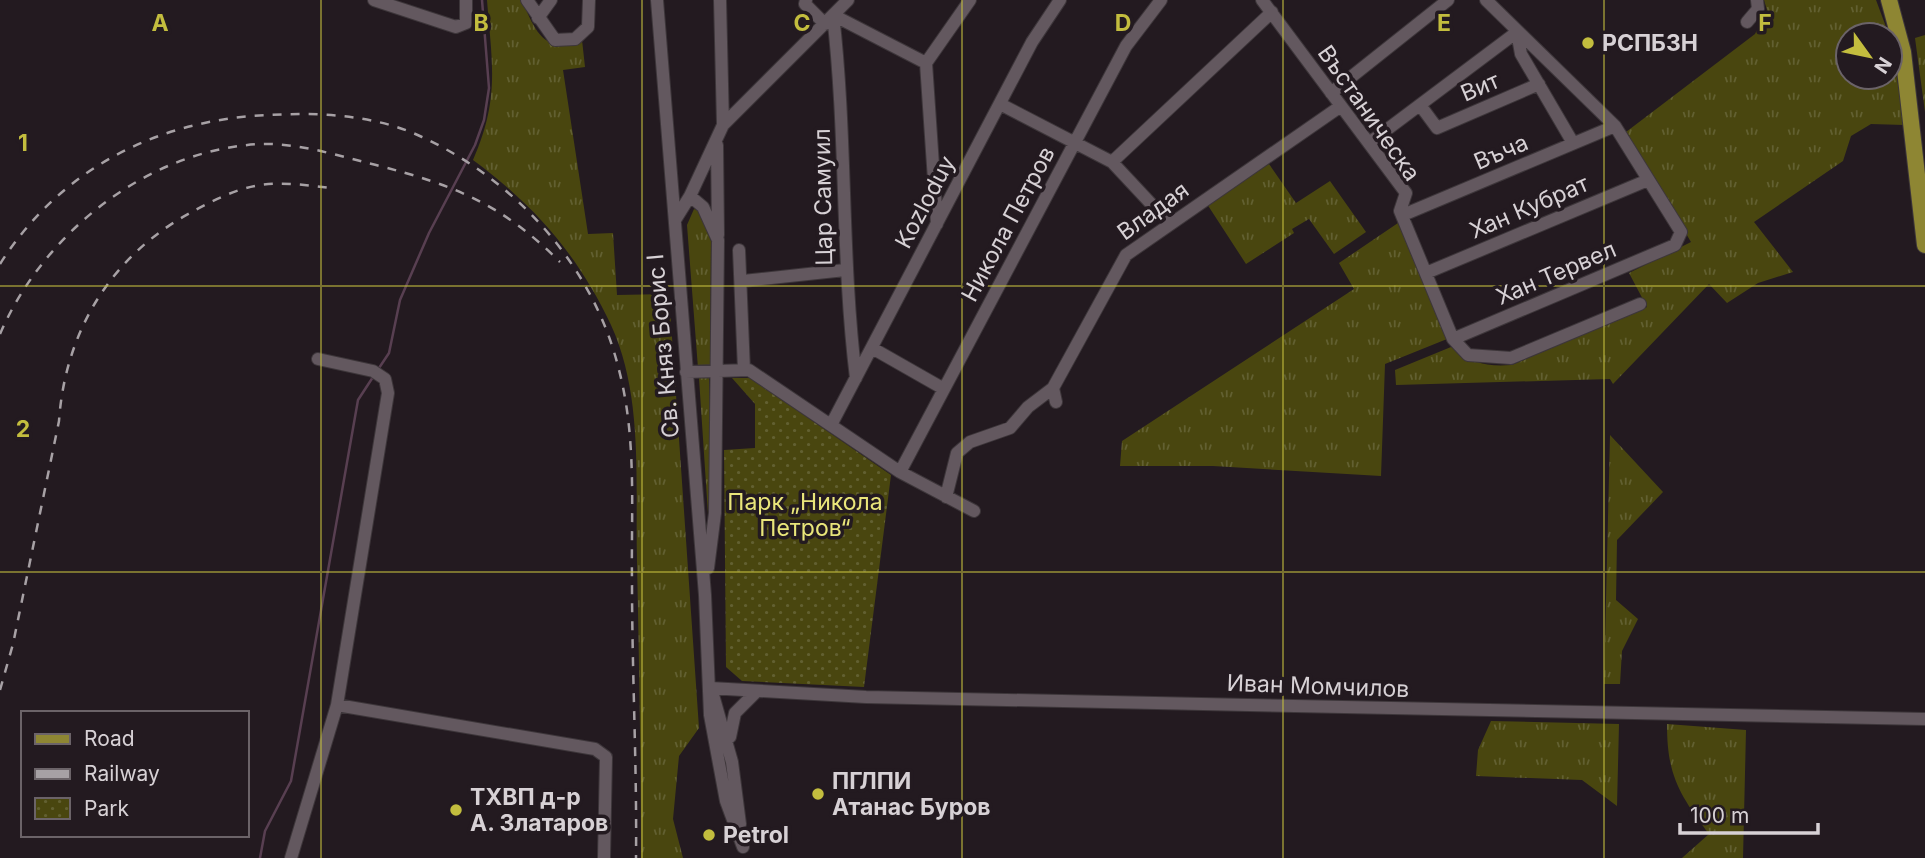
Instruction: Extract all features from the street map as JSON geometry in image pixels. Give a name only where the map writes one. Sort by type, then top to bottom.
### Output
[{"type":"main road","points":[[1889,0],[1903,51],[1925,245]]},
{"type":"street","points":[[374,0],[456,27],[466,23],[466,0]]},
{"type":"street","points":[[527,0],[555,40],[575,38],[588,27],[589,0]]},
{"type":"street","points":[[538,18],[551,0]]},
{"type":"street","name":"Св. Княз Борис I","points":[[657,0],[705,595],[710,715],[726,801],[745,853]]},
{"type":"street","points":[[675,220],[690,196],[723,125],[720,0]]},
{"type":"street","points":[[806,0],[806,5],[829,20],[926,63]]},
{"type":"street","points":[[723,125],[848,0]]},
{"type":"street","points":[[937,224],[926,63],[970,0]]},
{"type":"street","name":"Kozloduy","points":[[831,425],[1032,42],[1060,0]]},
{"type":"street","name":"Никола Петров","points":[[900,472],[1126,46],[1161,0]]},
{"type":"street","name":"Въстаническа","points":[[1262,0],[1406,193],[1400,211],[1453,340]]},
{"type":"street","points":[[1331,93],[1448,0]]},
{"type":"street","points":[[1486,0],[1615,125],[1648,180]]},
{"type":"street","points":[[1747,22],[1758,9],[1757,0]]},
{"type":"street","points":[[1112,162],[1272,12]]},
{"type":"street","name":"Цар Самуил","points":[[829,20],[842,89],[845,270],[856,378]]},
{"type":"street","points":[[1517,32],[1521,54],[1573,144]]},
{"type":"street","points":[[1368,143],[1517,32]]},
{"type":"street","name":"Вит","points":[[1420,105],[1437,128],[1539,84]]},
{"type":"street","points":[[1000,104],[1112,162],[1169,223]]},
{"type":"street","name":"Владая","points":[[1053,388],[1126,254],[1341,106]]},
{"type":"street","name":"Въча","points":[[1403,215],[1615,125]]},
{"type":"street","points":[[705,595],[715,513],[717,141]]},
{"type":"street","name":"Хан Тервел","points":[[1453,340],[1675,245],[1681,232],[1648,180]]},
{"type":"street","name":"Хан Кубрат","points":[[1426,273],[1648,180]]},
{"type":"street","points":[[690,196],[704,207],[718,240]]},
{"type":"street","points":[[739,250],[743,281],[744,370]]},
{"type":"street","points":[[743,281],[845,270]]},
{"type":"street","points":[[1453,340],[1468,355],[1511,358],[1640,304]]},
{"type":"street","points":[[872,348],[944,389]]},
{"type":"street","points":[[291,858],[337,705],[388,393],[385,379],[373,371],[318,359]]},
{"type":"street","points":[[686,372],[744,370],[900,472],[975,511]]},
{"type":"street","points":[[946,497],[957,453],[970,442],[1010,428],[1028,407],[1053,388],[1056,402]]},
{"type":"street","name":"Св. Княз Борис I","points":[[710,688],[732,762],[745,853]]},
{"type":"street","name":"Иван Момчилов","points":[[710,688],[755,693],[1397,710],[1925,719]]},
{"type":"street","points":[[732,762],[731,721],[755,693]]},
{"type":"street","points":[[337,705],[595,749],[606,757],[604,858]]},
{"type":"green space","points":[[487,0],[522,0],[537,30],[550,42],[569,44],[582,40],[585,67],[563,70],[588,234],[613,233],[617,295],[669,294],[699,728],[679,756],[673,819],[683,858],[641,858],[637,472],[629,382],[611,325],[569,254],[553,233],[516,195],[473,160],[482,138],[491,99],[492,63]]},
{"type":"green space","points":[[1764,0],[1876,0],[1884,21],[1834,21],[1834,91],[1899,91],[1905,125],[1871,124],[1851,136],[1843,161],[1754,222],[1793,272],[1758,283],[1727,303],[1709,284],[1613,384],[1610,379],[1396,385],[1395,370],[1451,347],[1480,363],[1512,365],[1647,307],[1629,273],[1691,242],[1626,132],[1755,34],[1767,10]]},
{"type":"green space","points":[[1925,35],[1925,112],[1915,38]]},
{"type":"green space","points":[[1269,164],[1296,203],[1330,181],[1366,232],[1334,254],[1309,219],[1292,229],[1294,233],[1246,264],[1207,204]]},
{"type":"green space","points":[[694,209],[699,211],[711,241],[710,368],[698,368],[687,225]]},
{"type":"green space","points":[[1398,223],[1447,339],[1385,364],[1381,476],[1213,466],[1120,466],[1122,441],[1354,289],[1339,263]]},
{"type":"green space","points":[[699,378],[709,378],[712,513],[708,514]]},
{"type":"green space","name":"Парк „Никола Петров“","points":[[732,378],[750,378],[891,475],[864,687],[742,681],[726,667],[724,450],[755,448],[755,404]]},
{"type":"green space","points":[[1610,435],[1663,492],[1617,540],[1616,600],[1638,619],[1622,651],[1620,684],[1604,684]]},
{"type":"green space","points":[[1491,721],[1619,724],[1617,806],[1582,780],[1476,776],[1478,750]]},
{"type":"green space","points":[[1667,724],[1746,730],[1743,858],[1682,858],[1709,834],[1690,807],[1672,771]]},
{"type":"waterway","points":[[379,368],[389,353],[400,300],[429,233],[475,145],[484,120],[489,88],[482,0]]},
{"type":"waterway","points":[[260,858],[265,831],[291,781],[358,400],[373,377]]},
{"type":"railway","points":[[0,264],[25,230],[52,201],[83,176],[116,155],[190,126],[229,119],[308,114],[348,117],[386,124],[422,137],[457,155],[489,177],[519,203],[547,231],[591,296],[607,332],[625,396],[632,475],[636,858]]},
{"type":"railway","points":[[0,334],[19,297],[44,262],[72,230],[141,179],[179,161],[219,149],[261,144],[290,146],[430,180],[497,211],[518,225],[560,262]]},
{"type":"railway","points":[[0,690],[13,644],[59,421],[63,388],[82,327],[97,300],[115,274],[137,251],[162,231],[214,201],[238,190],[264,185],[292,184],[330,188]]},
{"type":"place","name":"РСПБЗН","points":[[1588,43]]},
{"type":"place","name":"ПГЛПИ Атанас Буров","points":[[818,794]]},
{"type":"place","name":"ТХВП д-р А. Златаров","points":[[456,810]]},
{"type":"place","name":"Petrol","points":[[709,835]]}]
